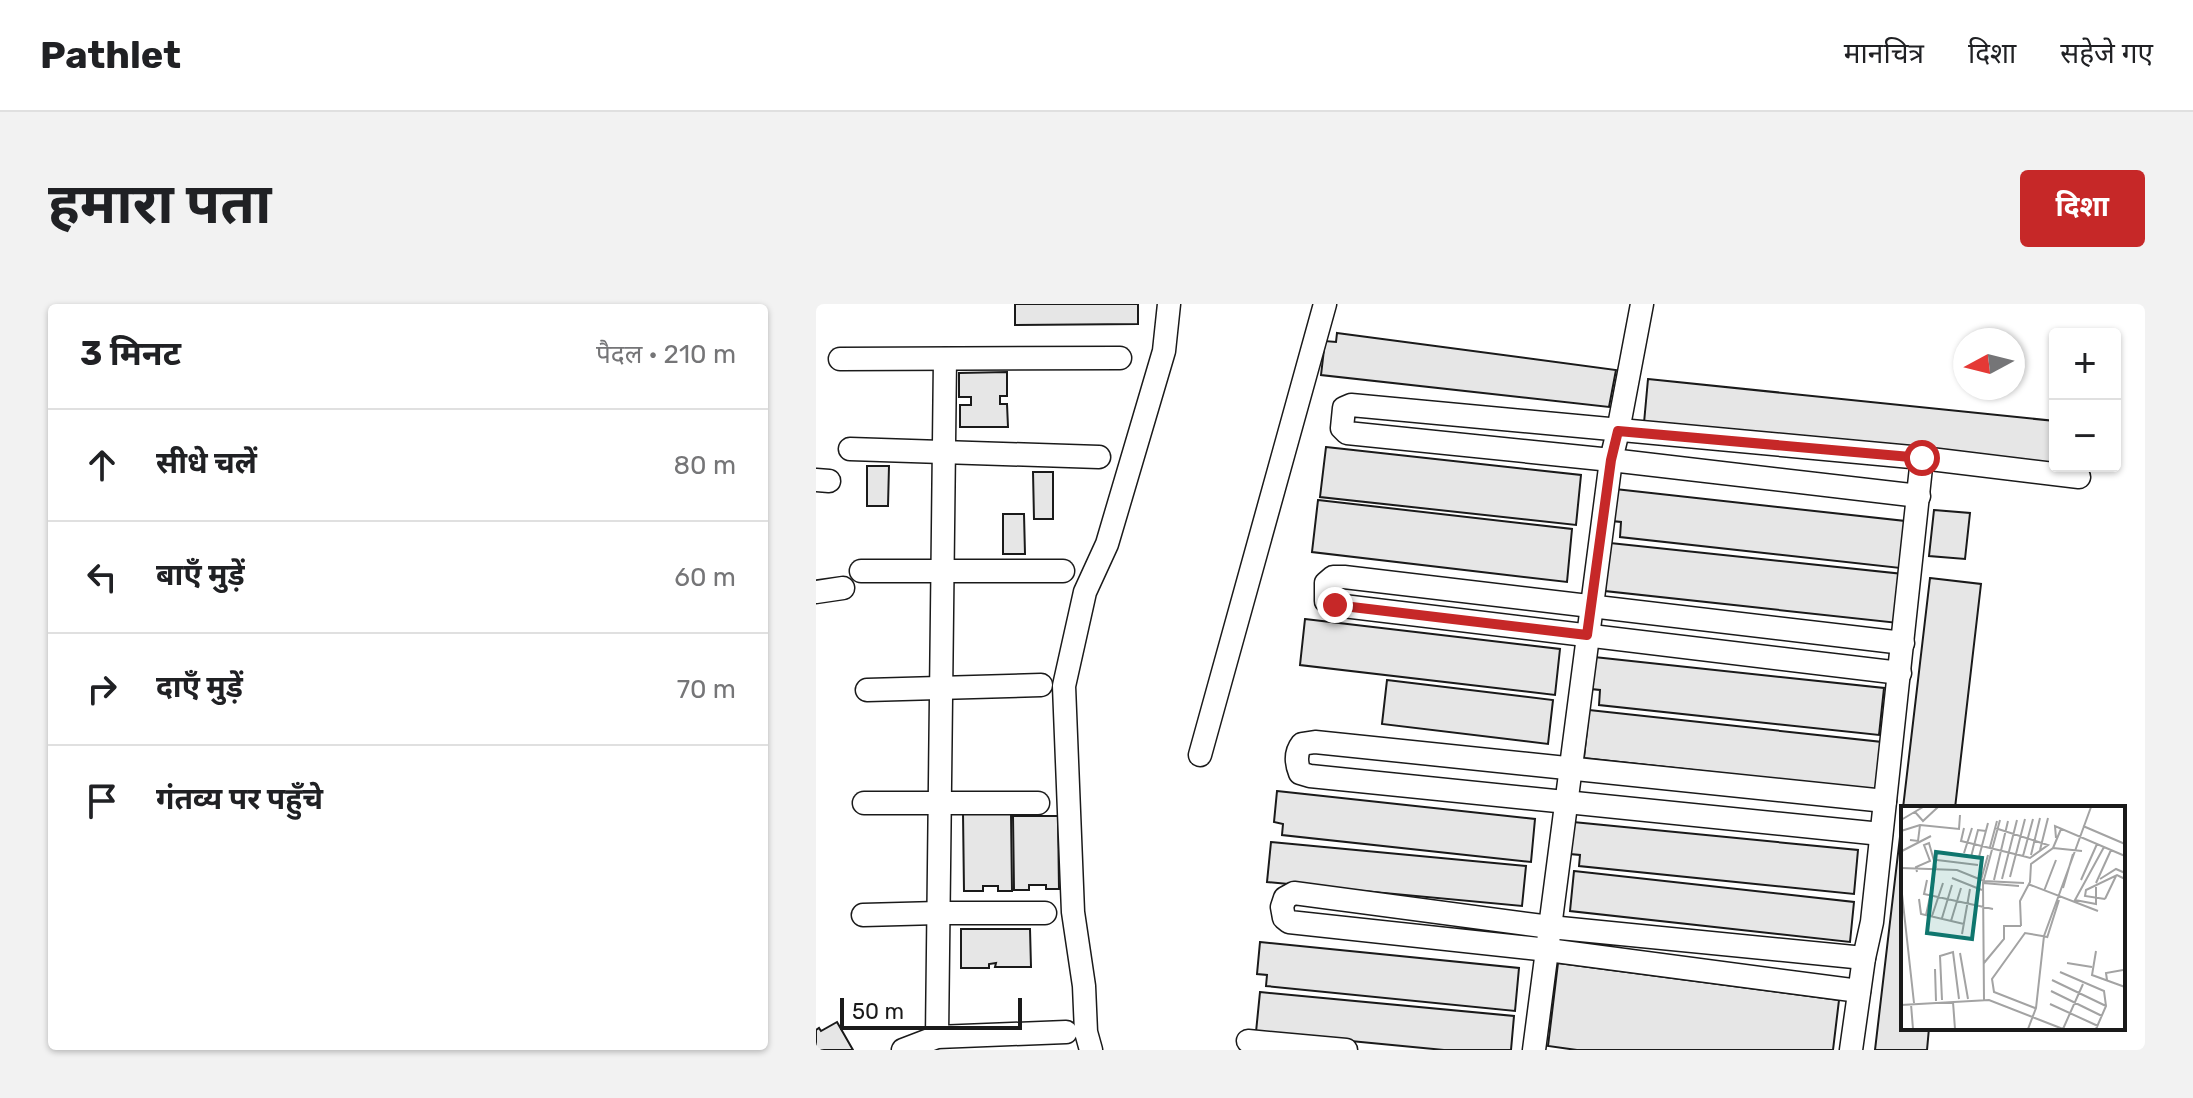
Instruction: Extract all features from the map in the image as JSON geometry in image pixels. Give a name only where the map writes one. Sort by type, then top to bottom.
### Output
[{"type":"street","points":[[1091,1050],[1086,1032],[1084,986],[1073,912],[1064,686],[1085,592],[1107,544],[1164,351],[1169,304]]},
{"type":"street","points":[[1200,755],[1325,304]]},
{"type":"street","points":[[1534,1050],[1611,460],[1642,304]]},
{"type":"street","points":[[840,359],[1120,358]]},
{"type":"street","points":[[945,359],[938,913],[921,1045],[1066,1032]]},
{"type":"street","points":[[1919,496],[1347,433],[1342,428],[1343,413],[1344,408],[1351,405],[1922,458],[2079,477]]},
{"type":"street","points":[[850,449],[1099,457]]},
{"type":"street","points":[[1851,1050],[1872,922],[1922,458]]},
{"type":"street","points":[[861,571],[1063,571]]},
{"type":"street","points":[[1900,673],[1335,605],[1326,601],[1326,583],[1333,577],[1344,577],[1903,643]]},
{"type":"street","points":[[816,592],[843,588]]},
{"type":"street","points":[[867,690],[1041,685]]},
{"type":"street","points":[[1881,834],[1310,776],[1300,773],[1298,750],[1302,744],[1315,742],[1885,801]]},
{"type":"street","points":[[864,803],[1038,803]]},
{"type":"street","points":[[1859,991],[1548,950],[1289,922],[1284,918],[1282,907],[1285,898],[1294,893],[1550,927],[1864,958]]},
{"type":"street","points":[[863,915],[1045,913]]},
{"type":"street","points":[[1248,1041],[1346,1050]]},
{"type":"building","points":[[1015,304],[1138,304],[1138,324],[1015,325]]},
{"type":"building","points":[[1337,333],[1616,370],[1609,407],[1321,375],[1325,341],[1336,342]]},
{"type":"building","points":[[1007,372],[1007,396],[1000,396],[1000,404],[1007,404],[1008,427],[960,427],[960,405],[971,405],[971,397],[959,397],[959,373]]},
{"type":"building","points":[[1648,379],[2049,420],[2049,464],[1644,423]]},
{"type":"building","points":[[1326,447],[1581,475],[1576,525],[1320,497]]},
{"type":"building","points":[[867,466],[889,466],[888,506],[867,506]]},
{"type":"building","points":[[1033,472],[1053,472],[1053,519],[1034,519]]},
{"type":"building","points":[[1615,489],[1905,521],[1900,568],[1620,537],[1621,522],[1612,521]]},
{"type":"building","points":[[1318,500],[1572,529],[1567,582],[1312,552]]},
{"type":"building","points":[[1934,510],[1970,513],[1965,559],[1929,556]]},
{"type":"building","points":[[1003,514],[1024,514],[1025,554],[1003,554]]},
{"type":"building","points":[[1610,543],[1903,574],[1898,623],[1605,591]]},
{"type":"building","points":[[1930,578],[1981,584],[1955,806],[1903,806]]},
{"type":"building","points":[[1305,619],[1560,649],[1555,695],[1300,665]]},
{"type":"building","points":[[1594,657],[1884,688],[1879,735],[1599,705],[1600,690],[1591,689]]},
{"type":"building","points":[[1387,680],[1553,700],[1548,744],[1382,724]]},
{"type":"building","points":[[1589,710],[1882,742],[1877,790],[1584,758]]},
{"type":"building","points":[[1277,791],[1535,819],[1531,862],[1282,835],[1283,824],[1274,822]]},
{"type":"building","points":[[963,813],[1011,813],[1012,891],[998,891],[998,886],[983,886],[983,891],[964,891]]},
{"type":"building","points":[[1013,816],[1058,816],[1059,889],[1029,885],[1029,890],[1014,890]]},
{"type":"building","points":[[1573,822],[1858,850],[1854,894],[1579,866],[1580,855],[1570,854]]},
{"type":"building","points":[[1901,828],[1901,1030],[1929,1030],[1927,1050],[1875,1050]]},
{"type":"building","points":[[1271,842],[1526,866],[1522,906],[1267,882]]},
{"type":"building","points":[[1574,871],[1854,902],[1850,942],[1570,911]]},
{"type":"building","points":[[961,929],[1030,929],[1031,967],[995,967],[996,963],[989,964],[989,968],[961,968]]},
{"type":"building","points":[[1260,942],[1519,968],[1515,1011],[1266,986],[1267,975],[1257,974]]},
{"type":"building","points":[[1558,963],[1839,1000],[1833,1050],[1577,1050],[1548,1046]]},
{"type":"building","points":[[1260,992],[1514,1016],[1511,1050],[1444,1050],[1256,1032]]},
{"type":"building","points":[[837,1022],[853,1050],[816,1050],[816,1030],[819,1028],[821,1031]]},
{"type":"route","points":[[1335,605],[1587,635],[1611,460],[1618,431],[1922,458]]}]
